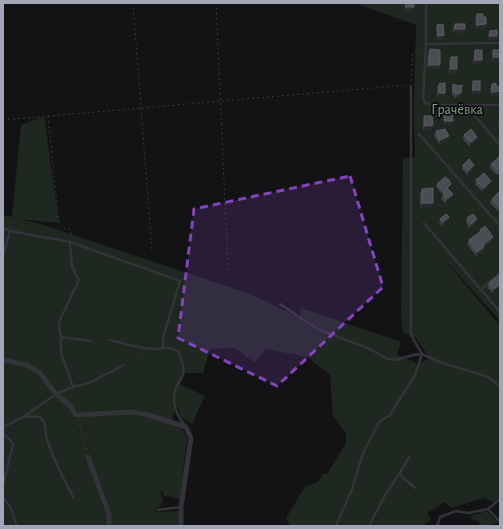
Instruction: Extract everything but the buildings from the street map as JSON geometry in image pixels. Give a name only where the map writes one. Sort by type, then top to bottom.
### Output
[{"type":"street","points":[[3,360],[27,365],[39,372],[56,394],[70,406],[76,415],[132,412],[148,415],[186,427],[191,438],[181,526]]},
{"type":"street","points":[[88,457],[109,514],[109,526]]},
{"type":"lane","points":[[426,3],[426,44],[422,98],[425,103],[433,105],[500,105]]},
{"type":"lane","points":[[426,44],[500,43]]},
{"type":"lane","points":[[336,526],[352,488],[363,453],[379,422],[390,415],[415,375],[422,354],[411,335],[411,86]]},
{"type":"lane","points":[[474,115],[500,145]]},
{"type":"lane","points":[[419,134],[500,226]]},
{"type":"lane","points":[[424,222],[500,312]]},
{"type":"lane","points":[[3,228],[10,231],[70,242],[180,281],[163,338],[163,347]]},
{"type":"lane","points":[[3,256],[10,231]]},
{"type":"lane","points":[[70,242],[72,267],[79,280],[60,320],[59,327],[61,352],[73,387]]},
{"type":"lane","points":[[480,290],[500,273]]},
{"type":"lane","points":[[280,304],[320,330],[370,349],[387,359],[396,360],[412,355],[422,354],[442,363],[489,377],[500,387]]},
{"type":"lane","points":[[61,338],[90,341]]},
{"type":"lane","points":[[109,340],[153,349],[163,347],[173,348],[179,352],[183,362],[184,374],[176,388],[174,400],[177,416],[186,427]]},
{"type":"lane","points":[[3,427],[23,417],[56,394],[73,387],[89,383],[124,365]]},
{"type":"lane","points":[[23,417],[36,417],[42,419],[46,437],[56,463],[73,497]]},
{"type":"lane","points":[[3,434],[13,444],[3,485]]},
{"type":"lane","points":[[369,526],[384,495],[410,456]]},
{"type":"lane","points":[[399,474],[415,488]]},
{"type":"lane","points":[[3,497],[11,508],[16,526]]},
{"type":"lane","points":[[435,526],[438,524],[440,517],[456,511],[469,513],[488,509],[500,499]]},
{"type":"lane","points":[[157,510],[182,507]]},
{"type":"lane","points":[[488,509],[500,522]]},
{"type":"path","points":[[133,3],[152,252]]},
{"type":"path","points":[[216,3],[228,270]]},
{"type":"path","points":[[3,120],[406,85],[411,86],[413,53],[425,49]]},
{"type":"path","points":[[48,116],[59,223],[63,228],[68,228],[71,232],[70,242]]},
{"type":"path","points":[[124,365],[153,349]]},
{"type":"path","points":[[76,415],[88,457]]},
{"type":"highlighted area","points":[[350,176],[383,287],[277,386],[178,338],[194,209]]},
{"type":"green space","name":"Грачёвка","points":[[354,3],[500,3],[500,321],[439,253],[500,326],[500,499],[493,502],[484,498],[451,508],[445,502],[427,513],[431,520],[423,526],[290,526],[286,518],[305,487],[318,482],[323,474],[327,474],[346,443],[346,433],[333,416],[330,375],[307,357],[265,349],[255,363],[235,348],[210,349],[203,373],[186,373],[179,384],[205,396],[192,424],[181,417],[177,406],[170,424],[183,430],[187,438],[180,499],[164,496],[163,491],[160,492],[163,500],[160,507],[155,509],[155,512],[178,511],[180,518],[179,526],[3,526],[3,215],[12,217],[21,125],[44,116],[59,223],[18,219],[41,224],[250,294],[299,317],[301,308],[401,342],[397,355],[413,361],[417,365],[430,358],[415,337],[403,332],[401,315],[403,158],[415,157],[414,109],[416,25]]},
{"type":"green space","points":[[487,511],[498,523],[481,526],[478,521],[473,520],[470,516]]}]
